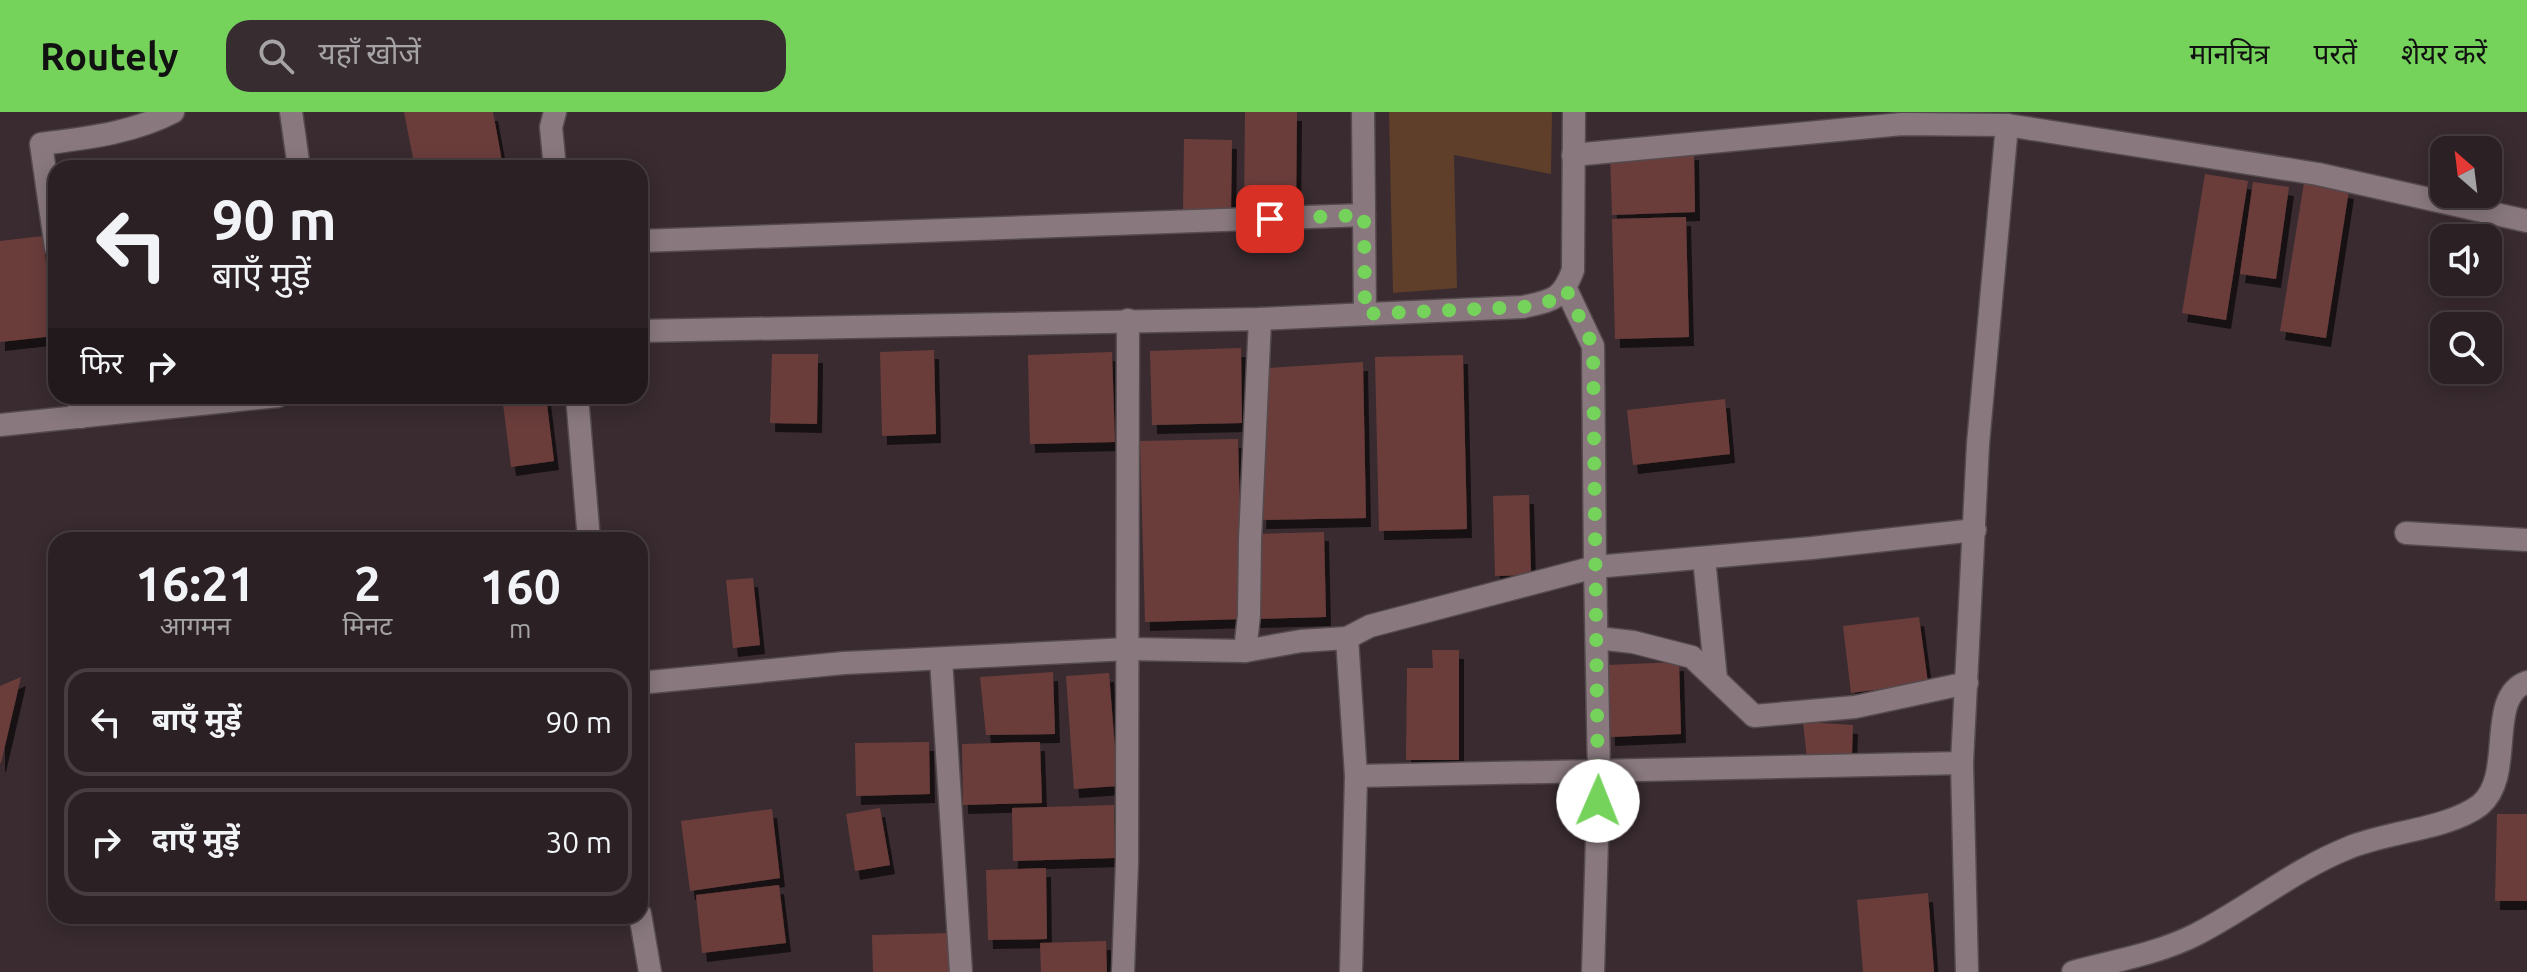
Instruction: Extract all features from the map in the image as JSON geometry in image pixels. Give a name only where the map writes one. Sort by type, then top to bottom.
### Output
[{"type":"street","points":[[48,193],[41,144],[97,136],[156,121],[173,112]]},
{"type":"street","points":[[291,112],[298,160]]},
{"type":"street","points":[[554,160],[551,127],[555,112]]},
{"type":"street","points":[[1363,112],[1365,314]]},
{"type":"street","points":[[648,331],[1260,319],[1523,307],[1550,301],[1566,289],[1573,270],[1574,112]]},
{"type":"street","points":[[1573,155],[1902,124],[2007,125],[2318,174],[2527,221]]},
{"type":"street","points":[[1967,972],[1962,763],[1980,429],[2007,125]]},
{"type":"street","points":[[648,241],[1364,215]]},
{"type":"street","points":[[1566,289],[1593,346],[1599,773],[1593,972]]},
{"type":"street","points":[[1245,651],[1260,319]]},
{"type":"street","points":[[1123,972],[1127,862],[1128,320]]},
{"type":"street","points":[[0,425],[80,407],[134,404]]},
{"type":"street","points":[[578,404],[588,532]]},
{"type":"street","points":[[648,682],[844,663],[1128,649],[1245,651],[1301,641],[1347,638],[1370,626],[1595,567],[1975,530]]},
{"type":"street","points":[[2406,533],[2527,540]]},
{"type":"street","points":[[1704,558],[1716,679]]},
{"type":"street","points":[[1347,638],[1356,776],[1351,972]]},
{"type":"street","points":[[1597,638],[1633,642],[1692,657],[1754,716],[1855,707],[1967,683]]},
{"type":"street","points":[[941,659],[961,972]]},
{"type":"street","points":[[2073,972],[2157,950],[2194,935],[2318,861],[2351,846],[2469,814],[2488,798],[2498,773],[2505,707],[2510,693],[2527,682]]},
{"type":"street","points":[[1356,776],[1962,763]]},
{"type":"street","points":[[642,924],[650,972]]},
{"type":"shaded area","points":[[1389,112],[1552,112],[1551,174],[1454,155],[1457,288],[1393,293]]},
{"type":"building","points":[[404,112],[493,112],[502,160],[413,160]]},
{"type":"building","points":[[1245,112],[1297,112],[1296,212],[1244,212]]},
{"type":"building","points":[[1184,139],[1232,140],[1231,213],[1183,213]]},
{"type":"building","points":[[1694,151],[1695,212],[1612,215],[1610,154]]},
{"type":"building","points":[[2205,174],[2248,181],[2226,320],[2182,313]]},
{"type":"building","points":[[2253,182],[2289,187],[2276,279],[2240,274]]},
{"type":"building","points":[[2304,183],[2349,190],[2326,338],[2280,331]]},
{"type":"building","points":[[1686,217],[1689,337],[1615,339],[1612,219]]},
{"type":"building","points":[[43,236],[48,281],[48,337],[0,342],[0,241]]},
{"type":"building","points":[[1241,348],[1242,423],[1152,425],[1150,351]]},
{"type":"building","points":[[934,350],[936,434],[882,436],[880,352]]},
{"type":"building","points":[[1112,352],[1115,442],[1030,444],[1028,355]]},
{"type":"building","points":[[772,354],[818,354],[817,424],[770,423]]},
{"type":"building","points":[[1463,355],[1467,529],[1379,531],[1375,357]]},
{"type":"building","points":[[1363,362],[1366,518],[1261,520],[1268,368]]},
{"type":"building","points":[[1725,399],[1730,454],[1633,465],[1627,410]]},
{"type":"building","points":[[503,404],[547,404],[554,461],[511,467]]},
{"type":"building","points":[[1238,439],[1243,619],[1145,622],[1140,441]]},
{"type":"building","points":[[1529,495],[1531,575],[1495,576],[1493,496]]},
{"type":"building","points":[[1324,532],[1326,617],[1255,619],[1253,534]]},
{"type":"building","points":[[753,578],[760,645],[733,648],[726,580]]},
{"type":"building","points":[[1919,617],[1928,683],[1851,693],[1843,626]]},
{"type":"building","points":[[1432,650],[1459,650],[1459,760],[1406,760],[1407,668],[1433,668]]},
{"type":"building","points":[[1679,662],[1681,734],[1610,737],[1607,665]]},
{"type":"building","points":[[1053,672],[1055,734],[986,735],[980,677]]},
{"type":"building","points":[[1109,673],[1118,786],[1074,789],[1066,676]]},
{"type":"building","points":[[21,677],[1,763],[0,763],[0,686]]},
{"type":"building","points":[[1803,722],[1853,725],[1852,753],[1807,758]]},
{"type":"building","points":[[929,742],[930,794],[856,796],[855,743]]},
{"type":"building","points":[[1040,742],[1042,803],[963,805],[962,744]]},
{"type":"building","points":[[1114,805],[1115,858],[1013,861],[1012,808]]},
{"type":"building","points":[[880,808],[890,865],[855,871],[846,814]]},
{"type":"building","points":[[772,809],[780,878],[690,891],[681,821]]},
{"type":"building","points":[[2497,814],[2527,814],[2527,901],[2495,901]]},
{"type":"building","points":[[1046,868],[1047,939],[988,940],[986,870]]},
{"type":"building","points":[[779,885],[786,943],[702,953],[696,895]]},
{"type":"building","points":[[1928,893],[1934,972],[1863,972],[1857,900]]},
{"type":"building","points":[[952,933],[953,972],[873,972],[872,935]]},
{"type":"building","points":[[1106,941],[1107,972],[1041,972],[1040,943]]},
{"type":"route","points":[[1270,219],[1364,215],[1365,314],[1523,307],[1550,301],[1566,289],[1593,346],[1598,801]]}]
